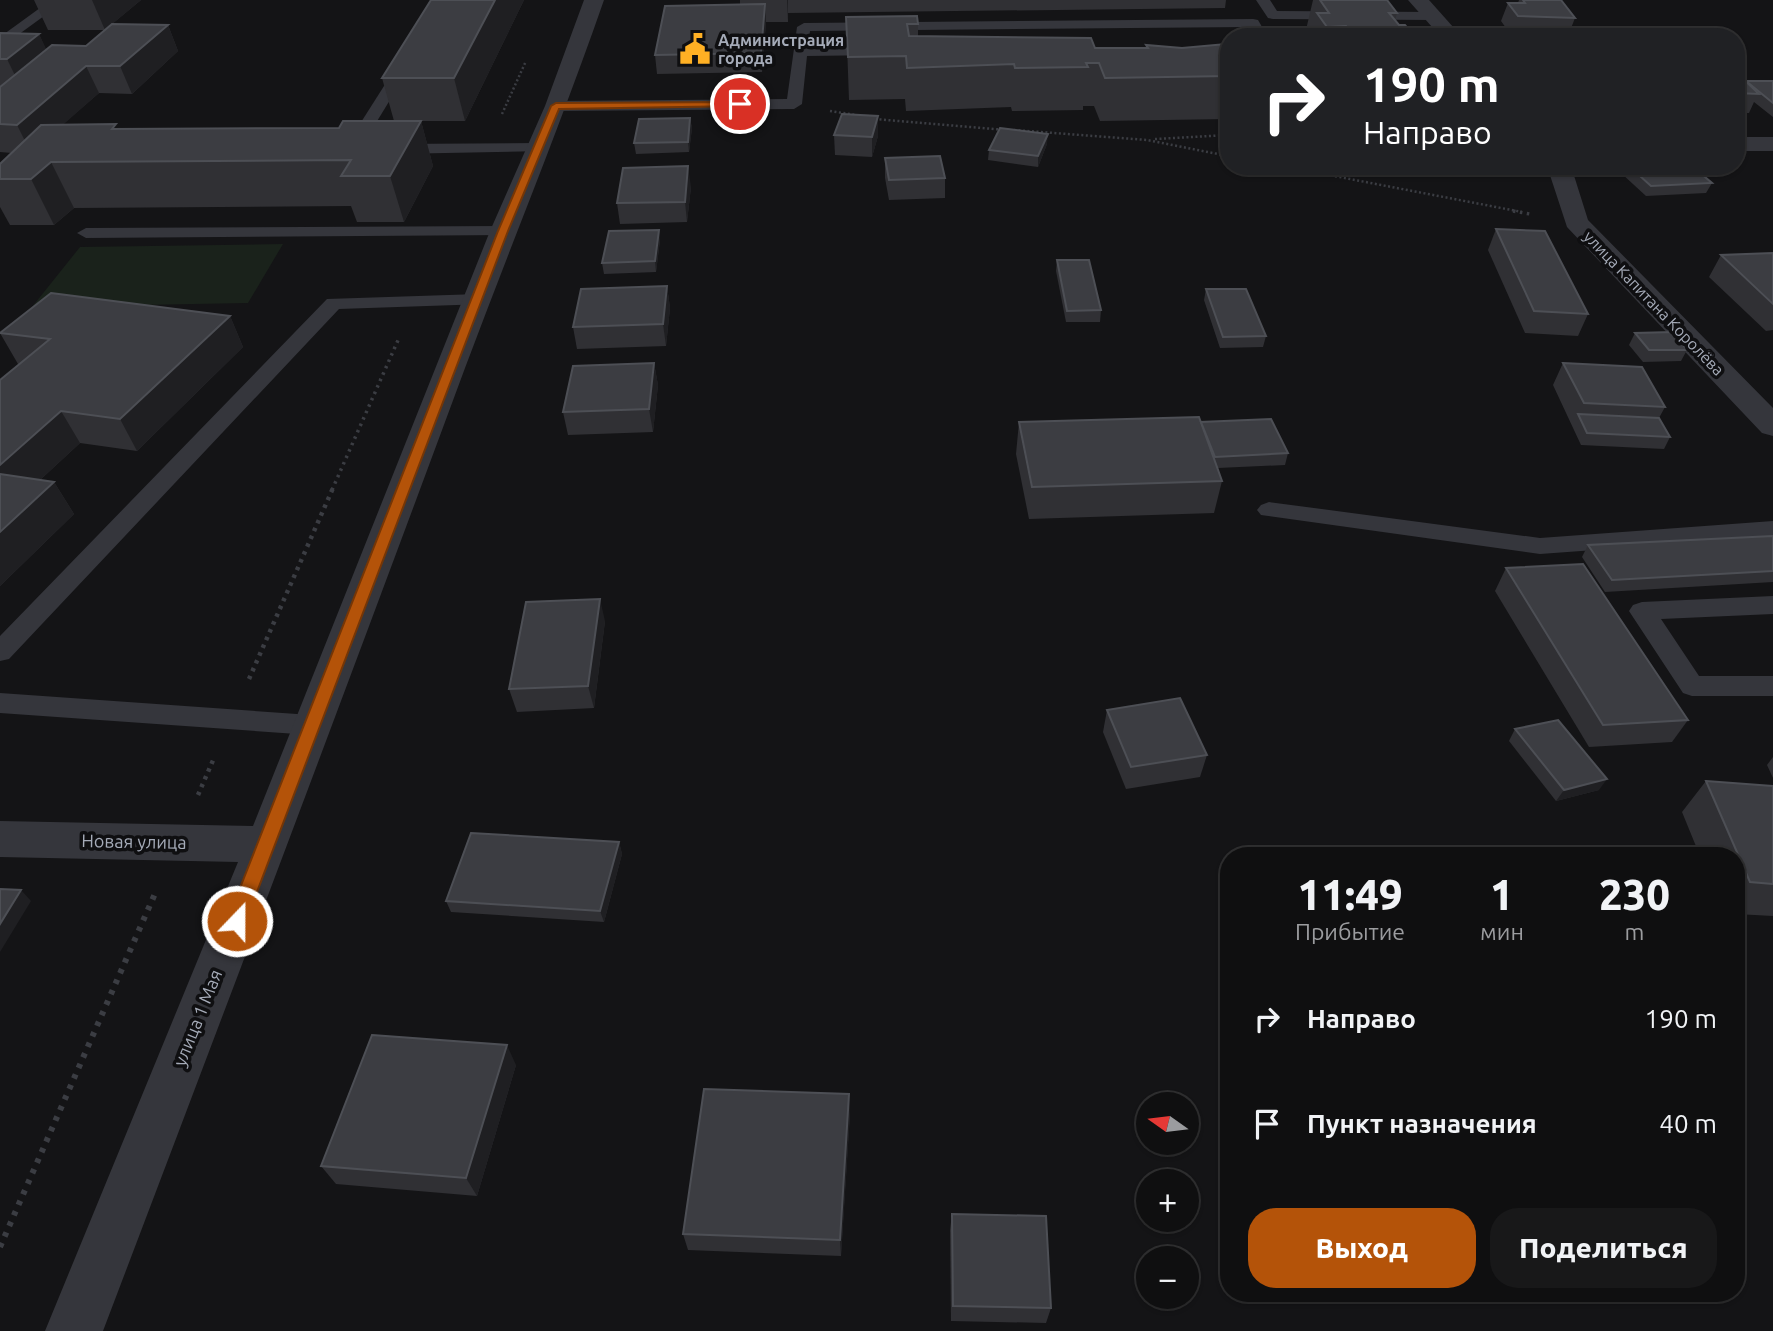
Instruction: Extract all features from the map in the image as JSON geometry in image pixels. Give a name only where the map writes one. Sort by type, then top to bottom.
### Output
[{"type":"street","name":"улица 1 Мая","points":[[74,1331],[267,844],[311,725],[479,300],[503,231],[556,106],[594,0]]},
{"type":"street","points":[[1418,0],[1444,28]]},
{"type":"street","points":[[1745,144],[1773,144]]},
{"type":"street","name":"улица Капитана Королёва","points":[[1562,175],[1576,222],[1773,426]]},
{"type":"street","name":"Новая улица","points":[[0,839],[267,844]]},
{"type":"lane","points":[[0,44],[59,0]]},
{"type":"lane","points":[[1264,0],[1273,15]]},
{"type":"lane","points":[[556,106],[794,104],[804,26],[1253,23],[1273,15],[1433,16]]},
{"type":"lane","points":[[1253,23],[1256,28]]},
{"type":"lane","points":[[346,149],[413,50]]},
{"type":"lane","points":[[801,52],[893,51]]},
{"type":"lane","points":[[346,149],[539,148]]},
{"type":"lane","points":[[86,233],[503,231]]},
{"type":"lane","points":[[0,652],[334,303],[479,300]]},
{"type":"lane","points":[[1269,510],[1540,546],[1773,529]]},
{"type":"lane","points":[[1773,605],[1642,611],[1692,686],[1773,686]]},
{"type":"lane","points":[[0,703],[311,725]]},
{"type":"path","points":[[485,149],[528,56]]},
{"type":"path","points":[[794,104],[891,122],[1147,139],[1220,135]]},
{"type":"path","points":[[1147,139],[1220,154]]},
{"type":"path","points":[[1329,175],[1576,222]]},
{"type":"path","points":[[0,1247],[416,300]]},
{"type":"shaded area","points":[[283,244],[248,303],[32,307],[80,247]]},
{"type":"building","points":[[431,0],[495,0],[454,78],[382,78]]},
{"type":"building","points":[[1320,0],[1387,0],[1397,13],[1389,13],[1399,25],[1408,28],[1327,27],[1317,13],[1329,13]]},
{"type":"building","points":[[1523,0],[1561,0],[1575,18],[1518,16],[1508,3],[1525,3]]},
{"type":"building","points":[[765,4],[761,53],[655,55],[665,6]]},
{"type":"building","points":[[917,16],[918,24],[907,24],[909,36],[1091,38],[1095,48],[1148,48],[1146,45],[1182,48],[1220,45],[1220,76],[1105,78],[1099,63],[1086,63],[1088,67],[1015,68],[1014,64],[907,68],[906,56],[848,57],[846,17]]},
{"type":"building","points":[[112,24],[168,25],[120,66],[86,66],[17,125],[0,124],[0,87],[52,45],[86,46]]},
{"type":"building","points":[[0,33],[39,34],[7,59],[0,59]]},
{"type":"building","points":[[1745,81],[1759,94],[1745,93]]},
{"type":"building","points":[[1746,81],[1773,81],[1773,103]]},
{"type":"building","points":[[842,114],[878,116],[872,137],[834,135]]},
{"type":"building","points":[[690,118],[688,142],[634,143],[639,119]]},
{"type":"building","points":[[343,121],[421,121],[390,176],[341,176],[351,160],[51,162],[31,179],[0,179],[0,164],[41,125],[116,124],[112,129],[339,128]]},
{"type":"building","points":[[1000,128],[1048,134],[1038,156],[989,150]]},
{"type":"building","points":[[940,156],[945,178],[889,180],[885,158]]},
{"type":"building","points":[[688,166],[685,202],[617,203],[623,168]]},
{"type":"building","points":[[1639,175],[1703,175],[1712,183],[1651,186]]},
{"type":"building","points":[[1496,229],[1545,231],[1588,314],[1534,311]]},
{"type":"building","points":[[659,230],[655,261],[602,263],[609,231]]},
{"type":"building","points":[[1773,253],[1773,304],[1721,255]]},
{"type":"building","points":[[1057,260],[1089,260],[1101,310],[1067,311]]},
{"type":"building","points":[[667,286],[663,324],[573,327],[581,289]]},
{"type":"building","points":[[1206,289],[1246,289],[1266,336],[1223,337]]},
{"type":"building","points":[[51,293],[230,316],[120,419],[61,411],[0,465],[0,380],[50,339],[0,333]]},
{"type":"building","points":[[1673,332],[1687,350],[1649,350],[1635,333]]},
{"type":"building","points":[[654,363],[649,409],[563,412],[573,366]]},
{"type":"building","points":[[1563,363],[1642,367],[1665,407],[1584,403]]},
{"type":"building","points":[[1578,414],[1659,418],[1670,437],[1587,433]]},
{"type":"building","points":[[1199,417],[1222,481],[1032,487],[1019,422]]},
{"type":"building","points":[[1271,419],[1288,453],[1215,457],[1201,422]]},
{"type":"building","points":[[0,474],[54,482],[0,532]]},
{"type":"building","points":[[1773,536],[1773,571],[1612,580],[1588,545]]},
{"type":"building","points":[[1583,564],[1688,720],[1603,725],[1506,568]]},
{"type":"building","points":[[600,599],[588,686],[509,689],[526,602]]},
{"type":"building","points":[[1180,698],[1207,755],[1131,767],[1107,710]]},
{"type":"building","points":[[1558,720],[1607,779],[1564,790],[1515,729]]},
{"type":"building","points":[[1706,781],[1773,786],[1773,884],[1750,882],[1745,871],[1745,847],[1735,847]]},
{"type":"building","points":[[471,833],[619,842],[600,911],[446,901]]},
{"type":"building","points":[[0,889],[21,890],[0,924]]},
{"type":"building","points":[[372,1035],[507,1045],[466,1178],[321,1166]]},
{"type":"building","points":[[704,1089],[849,1094],[840,1240],[683,1234]]},
{"type":"building","points":[[952,1214],[1046,1216],[1051,1308],[953,1306]]},
{"type":"place","name":"Администрация города","points":[[695,49]]},
{"type":"route","points":[[237,921],[311,725],[479,300],[503,231],[556,106],[740,104]]}]
